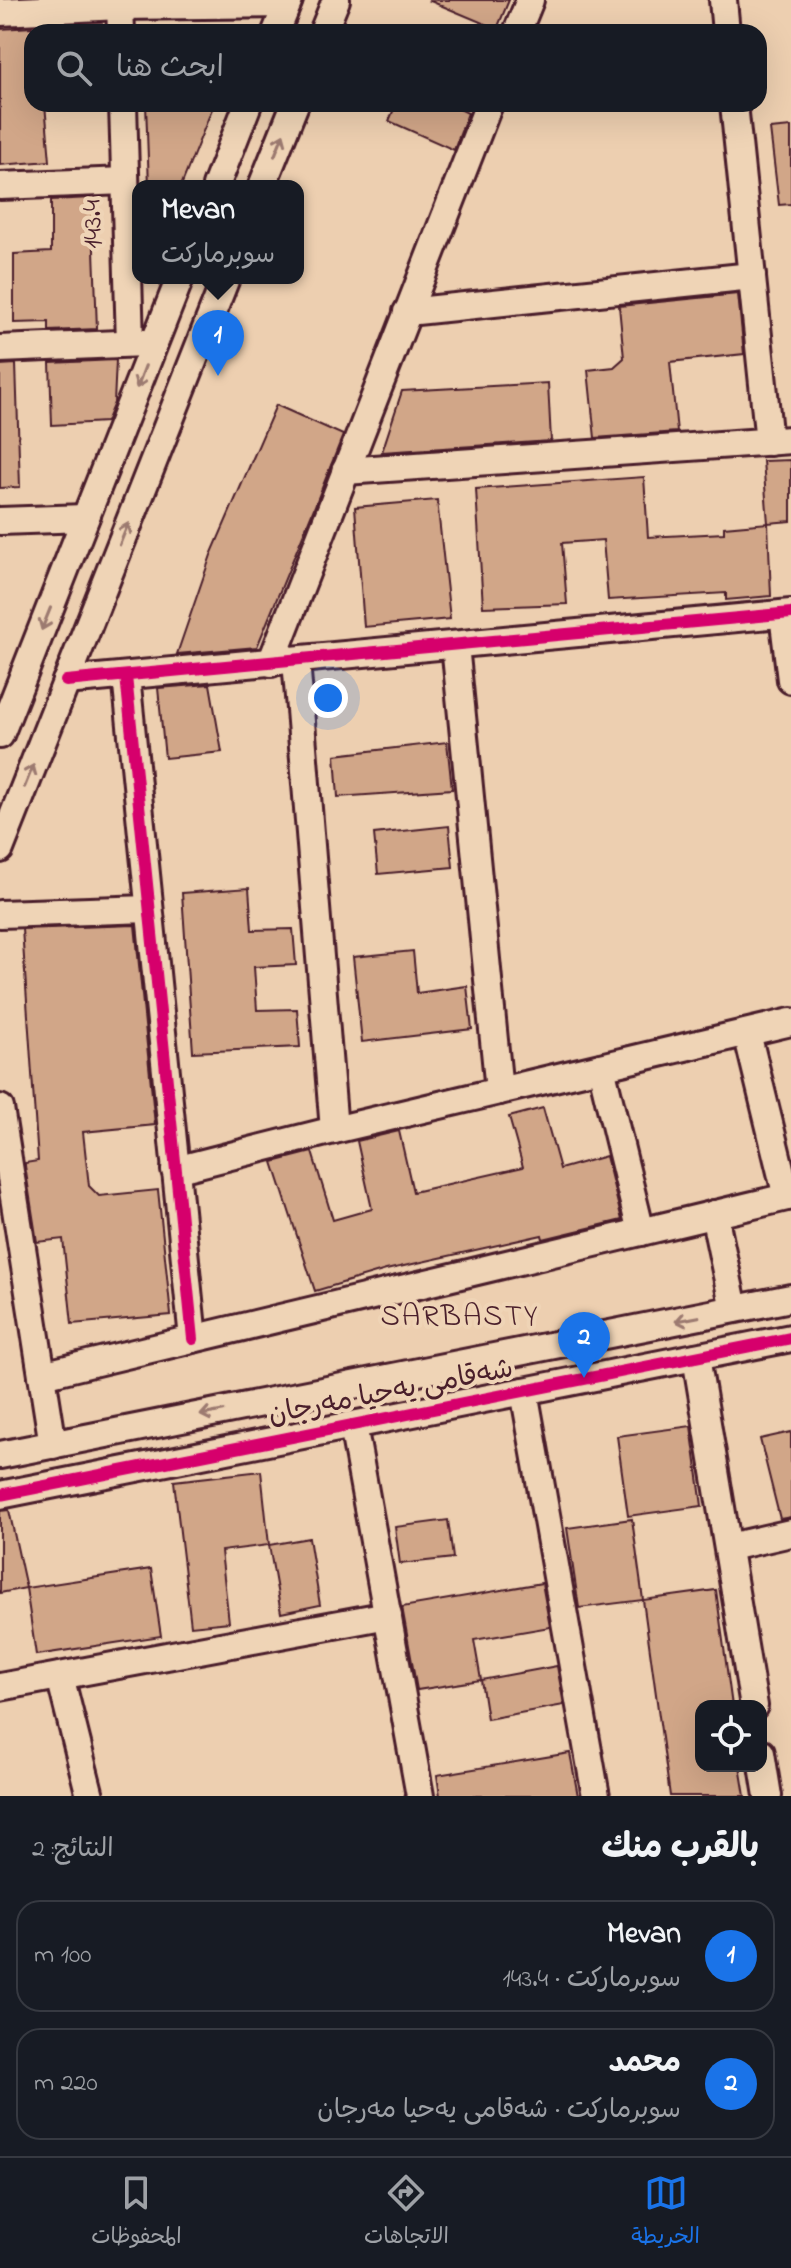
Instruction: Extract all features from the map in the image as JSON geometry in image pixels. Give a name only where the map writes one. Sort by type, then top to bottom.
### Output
[{"type":"street","points":[[326,24],[336,0]]},
{"type":"street","points":[[520,24],[530,0]]},
{"type":"street","points":[[723,0],[725,24]]},
{"type":"street","points":[[0,12],[120,19],[288,2],[279,24]]},
{"type":"street","name":"143.4","points":[[123,112],[125,181],[132,248]]},
{"type":"street","points":[[218,180],[245,112]]},
{"type":"street","points":[[264,180],[292,112]]},
{"type":"street","points":[[334,1130],[284,662],[345,471],[486,112]]},
{"type":"street","points":[[345,471],[780,441],[752,276],[735,112]]},
{"type":"street","points":[[0,186],[125,181]]},
{"type":"street","points":[[407,312],[752,276]]},
{"type":"street","name":"143.4","points":[[136,284],[142,343]]},
{"type":"street","points":[[0,735],[10,687],[59,586],[85,518],[142,343],[176,284]]},
{"type":"street","points":[[0,849],[224,284]]},
{"type":"street","points":[[0,349],[142,343]]},
{"type":"street","points":[[0,521],[85,518]]},
{"type":"street","points":[[59,586],[97,602]]},
{"type":"street","points":[[66,681],[787,613],[791,680]]},
{"type":"street","points":[[455,645],[499,1091]]},
{"type":"street","points":[[126,676],[193,1339]]},
{"type":"street","points":[[0,914],[149,909]]},
{"type":"street","points":[[175,1170],[791,1022]]},
{"type":"street","points":[[42,1375],[789,1196],[747,1033]]},
{"type":"street","points":[[601,1067],[641,1232]]},
{"type":"street","points":[[0,1108],[53,1445]]},
{"type":"street","points":[[714,1214],[734,1309]]},
{"type":"street","name":"شەقامی یەحیا مەرجان","points":[[0,1455],[791,1298]]},
{"type":"street","name":"شەقامی یەحیا مەرجان","points":[[0,1495],[791,1338]]},
{"type":"street","points":[[587,1339],[593,1378]]},
{"type":"street","points":[[696,1357],[753,1700]]},
{"type":"street","points":[[524,1391],[596,1796]]},
{"type":"street","points":[[353,1425],[420,1796]]},
{"type":"street","points":[[729,1547],[791,1533]]},
{"type":"street","points":[[0,1687],[388,1615]]},
{"type":"street","points":[[60,1676],[90,1796]]},
{"type":"street","points":[[764,1772],[768,1796]]},
{"type":"building","points":[[428,0],[509,0],[499,24],[485,24]]},
{"type":"building","points":[[24,28],[24,112],[46,112],[50,161],[0,165],[0,29]]},
{"type":"building","points":[[146,112],[211,112],[183,180],[149,180]]},
{"type":"building","points":[[393,112],[468,113],[454,150],[389,121]]},
{"type":"building","points":[[791,127],[791,204],[779,205],[770,129]]},
{"type":"building","points":[[92,198],[97,329],[49,331],[49,322],[14,323],[14,254],[51,252],[51,200]]},
{"type":"building","points":[[738,294],[744,354],[670,362],[677,432],[595,438],[588,370],[614,367],[624,358],[619,306]]},
{"type":"building","points":[[116,360],[114,403],[106,422],[52,425],[50,363]]},
{"type":"building","points":[[16,364],[20,487],[0,488],[0,365]]},
{"type":"building","points":[[548,383],[551,441],[382,452],[402,391]]},
{"type":"building","points":[[276,405],[343,435],[314,508],[257,647],[177,654],[211,555]]},
{"type":"building","points":[[791,460],[791,521],[768,523],[763,461]]},
{"type":"building","points":[[644,477],[648,537],[724,533],[724,527],[768,523],[771,596],[726,600],[726,593],[608,600],[603,540],[562,543],[567,604],[483,607],[476,489]]},
{"type":"building","points":[[437,500],[450,619],[364,627],[355,507]]},
{"type":"building","points":[[210,684],[222,752],[165,758],[158,688]]},
{"type":"building","points":[[447,742],[452,789],[338,797],[335,755]]},
{"type":"building","points":[[449,826],[453,867],[378,874],[374,834]]},
{"type":"building","points":[[249,888],[252,930],[293,929],[296,965],[254,967],[257,1010],[297,1009],[300,1047],[193,1052],[182,893]]},
{"type":"building","points":[[135,925],[155,1125],[83,1132],[89,1186],[99,1196],[158,1190],[171,1315],[72,1324],[63,1239],[37,1242],[25,1166],[25,1163],[38,1161],[22,929]]},
{"type":"building","points":[[413,951],[417,993],[467,986],[472,1029],[362,1042],[353,957]]},
{"type":"building","points":[[543,1108],[560,1169],[606,1156],[622,1220],[386,1270],[315,1291],[273,1162],[312,1152],[333,1220],[372,1209],[357,1141],[399,1131],[413,1192],[523,1167],[509,1117]]},
{"type":"building","points":[[691,1426],[702,1506],[628,1516],[617,1436]]},
{"type":"building","points":[[791,1432],[791,1517],[780,1519],[760,1439]]},
{"type":"building","points":[[261,1471],[269,1545],[221,1551],[229,1622],[191,1626],[174,1481]]},
{"type":"building","points":[[9,1510],[26,1588],[0,1593],[0,1511]]},
{"type":"building","points":[[632,1519],[643,1600],[579,1608],[567,1528]]},
{"type":"building","points":[[448,1520],[453,1558],[400,1564],[395,1527]]},
{"type":"building","points":[[309,1538],[320,1605],[281,1613],[269,1545]]},
{"type":"building","points":[[151,1569],[161,1636],[36,1655],[26,1588]]},
{"type":"building","points":[[542,1583],[550,1627],[474,1640],[481,1680],[417,1690],[402,1607]]},
{"type":"building","points":[[716,1590],[731,1700],[695,1700],[695,1772],[741,1772],[745,1796],[670,1796],[643,1600]]},
{"type":"building","points":[[557,1666],[564,1705],[487,1719],[481,1680]]},
{"type":"building","points":[[570,1753],[578,1796],[440,1796],[437,1775]]},
{"type":"cycle path","points":[[66,681],[791,613]]},
{"type":"cycle path","points":[[126,676],[193,1339]]},
{"type":"cycle path","points":[[0,1495],[791,1338]]},
{"type":"place","name":"Mevan","points":[[218,376]]},
{"type":"place","name":"محمد","points":[[584,1378]]},
{"type":"district","name":"SARBASTY","points":[[460,1318]]}]
